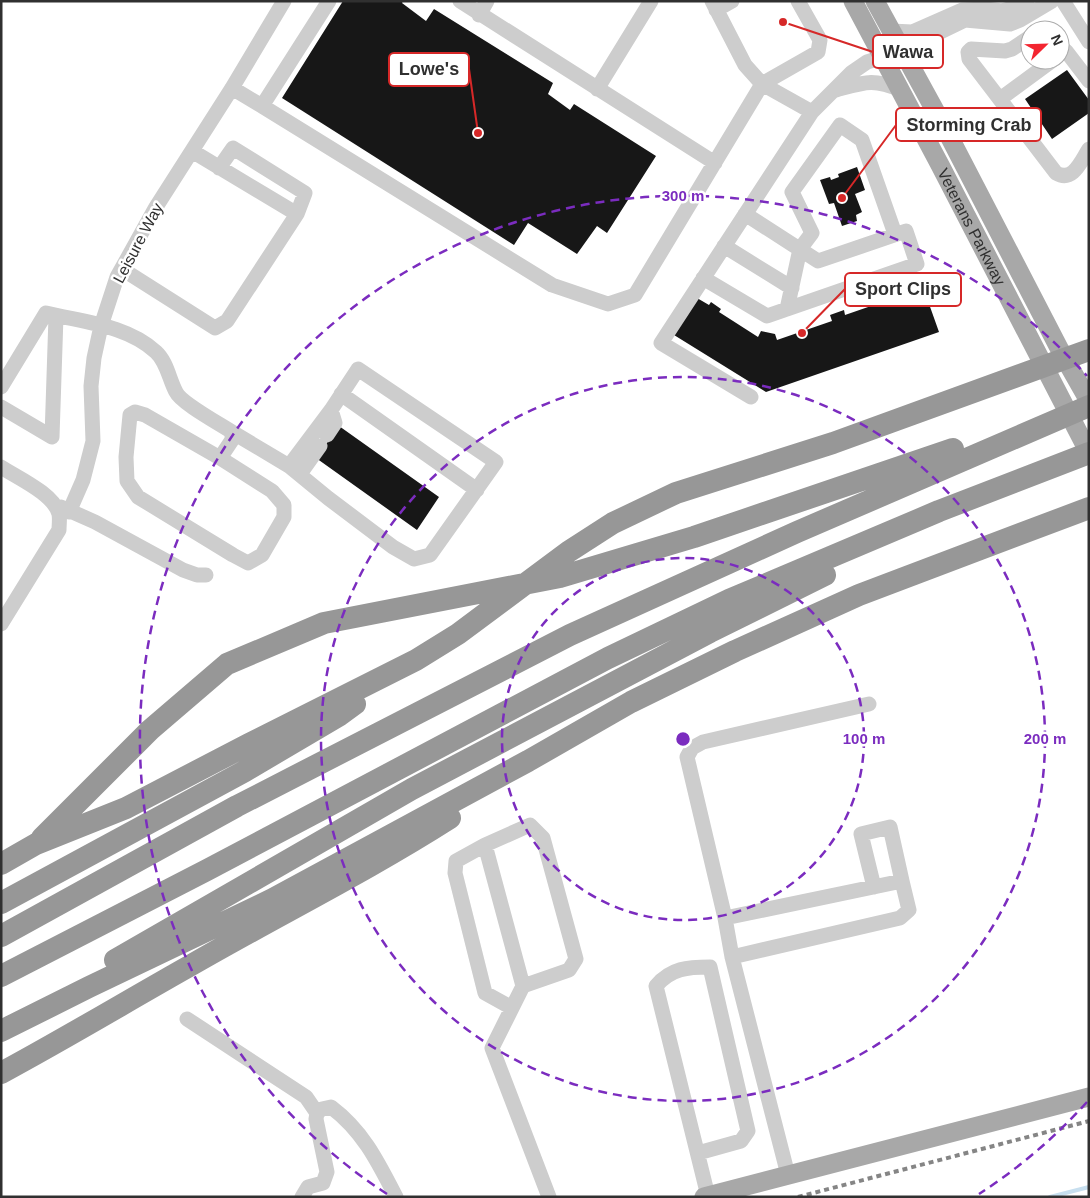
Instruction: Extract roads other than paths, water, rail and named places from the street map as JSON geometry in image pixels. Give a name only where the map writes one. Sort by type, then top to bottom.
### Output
[{"type":"highway","points":[[1,903],[245,771],[340,715],[416,660],[458,634],[568,552],[613,523],[676,493],[833,443],[1057,367],[1089,350]]},
{"type":"highway","points":[[36,844],[150,730],[227,664],[324,623],[560,577],[694,537],[1089,403]]},
{"type":"highway","points":[[1,936],[237,806],[570,635],[1089,403]]},
{"type":"highway","points":[[1,976],[207,870],[608,658],[729,600],[939,511],[1089,453]]},
{"type":"highway","points":[[1,1025],[412,789],[710,632],[1000,488]]},
{"type":"highway","points":[[1,1031],[272,899],[528,761],[631,702],[735,651],[859,595],[1089,508]]},
{"type":"highway","points":[[1,864],[36,844],[126,808],[416,660]]},
{"type":"highway","points":[[1,1073],[67,1038],[193,964],[410,844],[631,702]]},
{"type":"main road","name":"Veterans Parkway","points":[[853,1],[1057,367],[1089,403]]},
{"type":"main road","name":"Veterans Parkway","points":[[875,1],[906,56],[1057,367],[1089,453]]},
{"type":"main road","points":[[706,1196],[1089,1097]]},
{"type":"street","name":"Leisure Way","points":[[69,512],[84,480],[93,441],[91,386],[101,326],[117,277],[156,207],[232,88],[284,1]]},
{"type":"street","points":[[262,106],[329,1]]},
{"type":"street","points":[[460,1],[479,15],[715,163]]},
{"type":"street","points":[[479,15],[487,1]]},
{"type":"street","points":[[597,89],[651,1]]},
{"type":"street","points":[[732,1],[714,6],[745,65],[762,84],[812,112]]},
{"type":"street","points":[[232,88],[552,285],[608,304],[635,295],[762,84],[818,52],[820,40],[798,1]]},
{"type":"street","points":[[891,31],[912,32],[962,10],[986,9],[1002,11],[1016,8],[1027,1]]},
{"type":"street","points":[[906,56],[934,35],[965,20],[1010,24],[1052,1]]},
{"type":"street","points":[[1063,1],[1087,40],[1070,49]]},
{"type":"street","points":[[1020,44],[1006,51],[971,49],[968,52],[969,58],[1056,173],[1062,177],[1068,177],[1073,173],[1089,148]]},
{"type":"street","points":[[751,397],[661,343],[812,112],[851,74],[867,62],[883,56]]},
{"type":"street","points":[[1070,61],[1089,81]]},
{"type":"street","points":[[1000,99],[1039,70]]},
{"type":"street","points":[[835,91],[873,81],[901,90]]},
{"type":"street","points":[[787,309],[800,249],[812,233],[792,192],[840,125],[862,140],[895,234]]},
{"type":"street","points":[[122,269],[215,328],[227,321],[296,214],[305,193],[233,148],[219,168]]},
{"type":"street","points":[[192,151],[296,214]]},
{"type":"street","points":[[703,278],[767,316],[917,264],[906,231],[818,261],[745,214]]},
{"type":"street","points":[[724,246],[792,288]]},
{"type":"street","points":[[1,386],[46,313],[135,336],[157,353],[169,373],[177,394],[232,432],[294,470],[393,547],[414,558],[430,555],[496,462],[358,369],[294,470]]},
{"type":"street","points":[[1,407],[52,437],[56,316]]},
{"type":"street","points":[[341,394],[477,490]]},
{"type":"street","points":[[294,470],[324,441],[336,423],[331,410]]},
{"type":"street","points":[[135,412],[145,414],[220,458],[272,491],[284,505],[284,518],[262,555],[248,563],[138,497],[127,481],[126,457],[130,415],[135,412]]},
{"type":"street","points":[[220,458],[232,440],[232,432]]},
{"type":"street","points":[[1,467],[42,493],[54,504],[69,512],[95,522],[183,570],[197,575],[206,575]]},
{"type":"street","points":[[1,624],[59,530],[59,515],[54,504]]},
{"type":"street","points":[[788,1175],[732,957],[725,918],[687,757],[692,748],[703,742],[869,704]]},
{"type":"street","points":[[512,1008],[485,993],[455,873],[456,861],[485,845],[530,825],[542,838],[576,959],[569,970],[523,986]]},
{"type":"street","points":[[732,957],[900,918],[909,910],[890,827],[861,834],[874,887]]},
{"type":"street","points":[[485,845],[523,986],[492,1048],[549,1197]]},
{"type":"street","points":[[725,918],[902,881]]},
{"type":"street","points":[[698,1153],[741,1141],[748,1131],[710,967],[689,967],[673,972],[665,975],[656,986],[698,1153],[706,1196]]},
{"type":"street","points":[[187,1019],[306,1097],[317,1113]]},
{"type":"street","points":[[302,1197],[308,1188],[323,1182],[327,1172],[316,1119],[317,1113],[322,1109],[331,1107],[344,1117],[362,1136],[396,1197]]},
{"type":"waterway","points":[[1050,1197],[1089,1187]]},
{"type":"railway","points":[[798,1197],[1089,1121]]},
{"type":"place","name":"Wawa","points":[[783,22]]},
{"type":"place","name":"Lowe's","points":[[478,133]]},
{"type":"place","name":"Storming Crab","points":[[842,198]]},
{"type":"place","name":"Sport Clips","points":[[802,333]]}]
